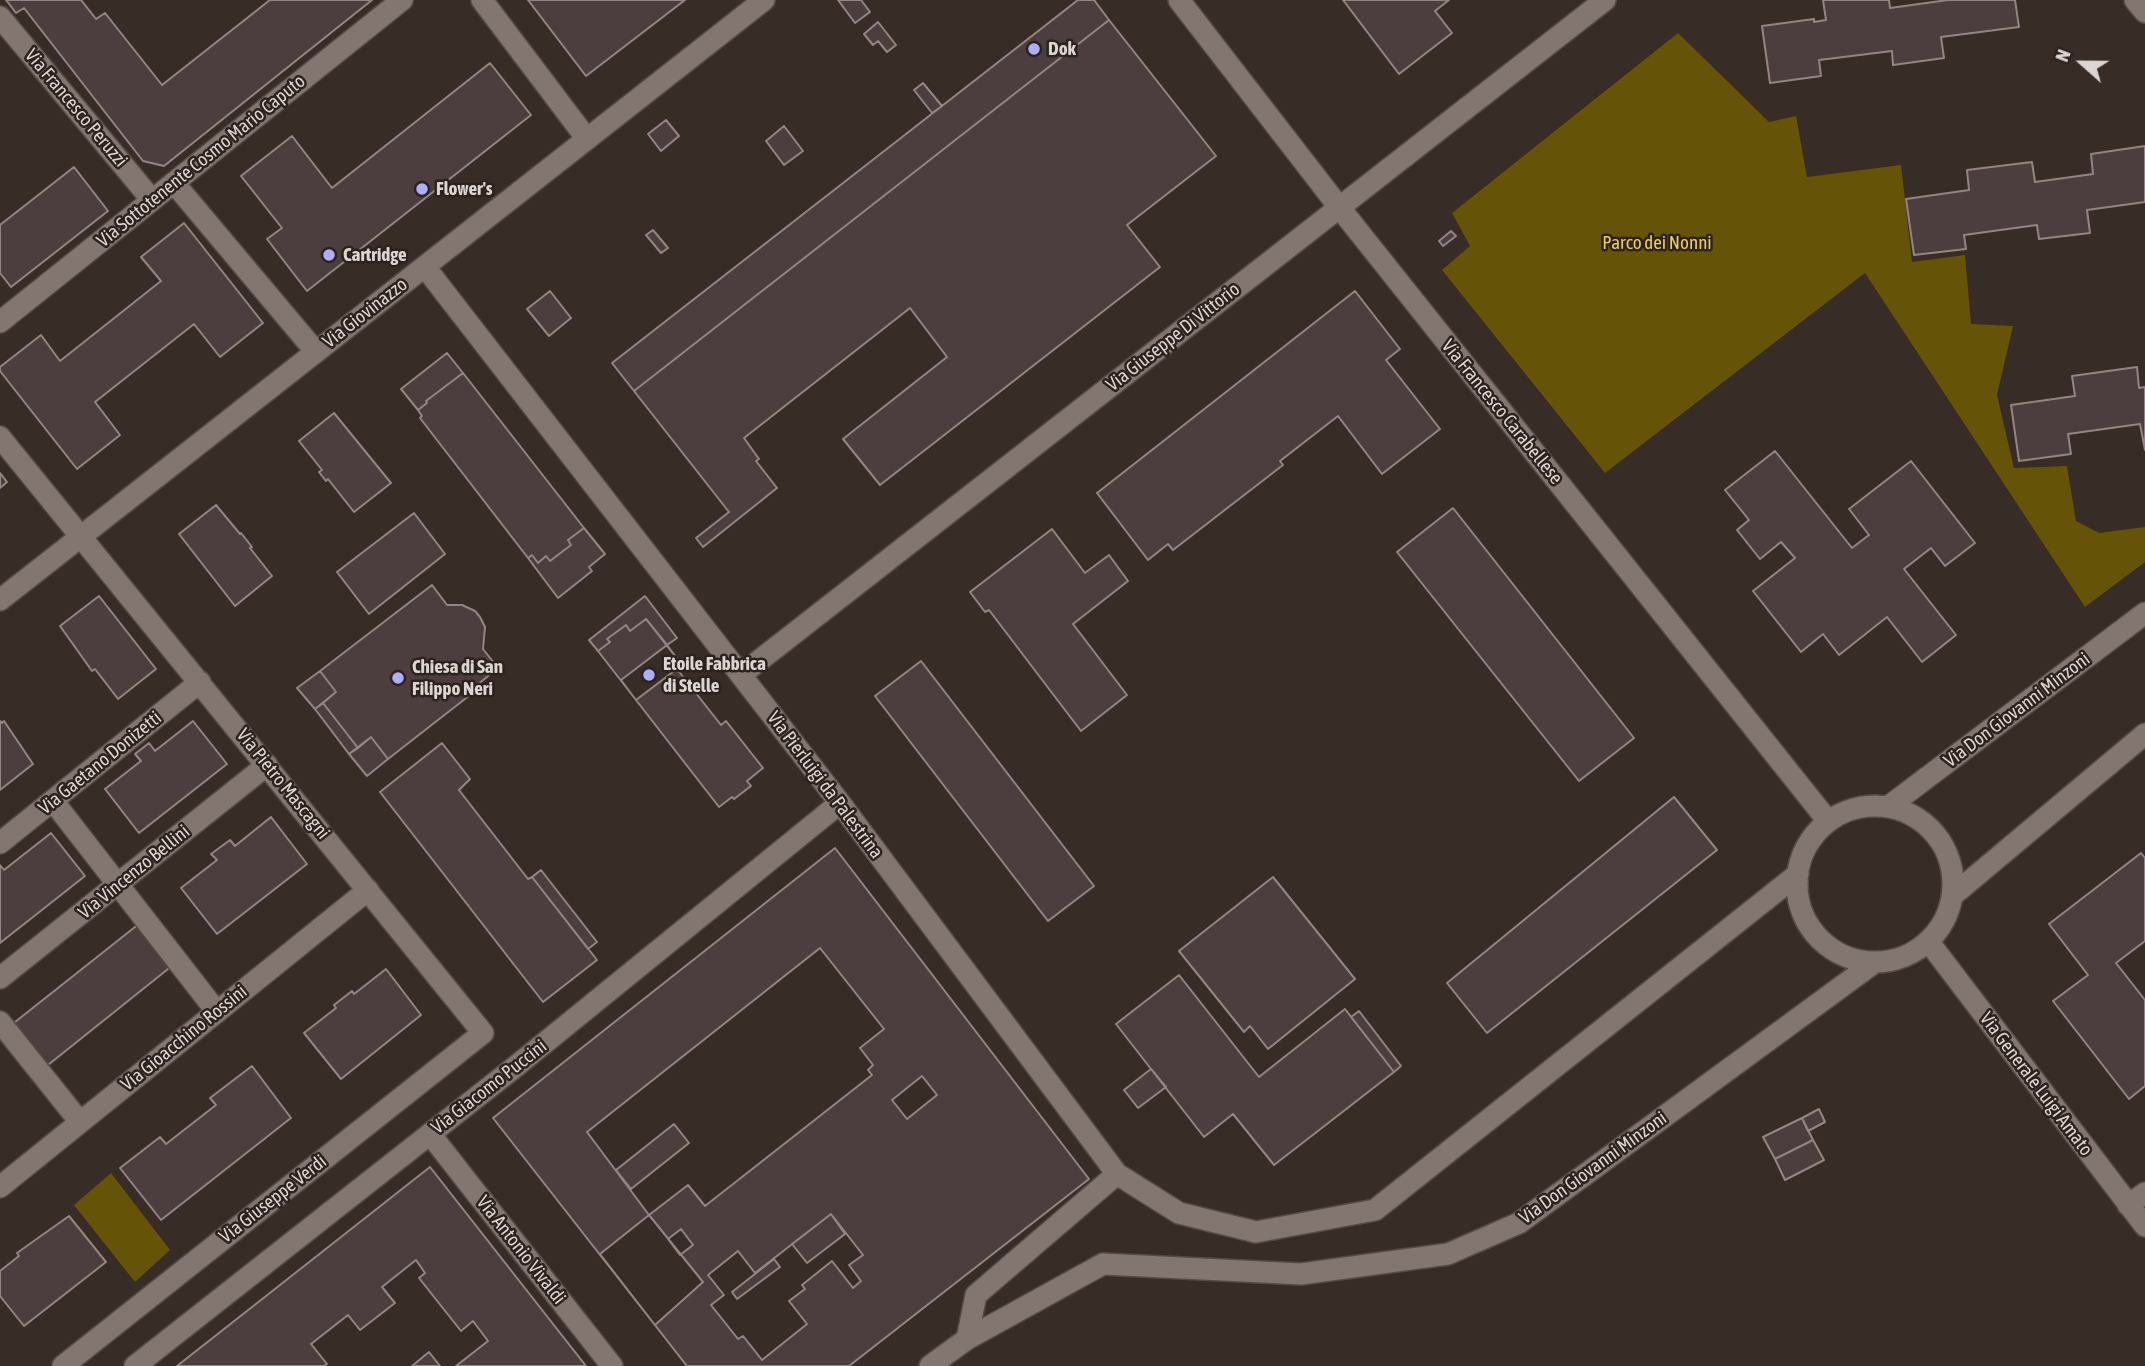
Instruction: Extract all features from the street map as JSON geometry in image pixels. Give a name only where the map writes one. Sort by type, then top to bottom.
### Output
[{"type":"street","name":"Via Sottotenente Cosmo Mario Caputo","points":[[0,322],[402,0]]},
{"type":"street","points":[[482,0],[587,139]]},
{"type":"street","name":"Via Giovinazzo","points":[[0,600],[764,0]]},
{"type":"street","name":"Via Francesco Carabellese","points":[[1179,0],[1339,207],[1828,821]]},
{"type":"street","name":"Via Giuseppe Di Vittorio","points":[[742,674],[1605,0]]},
{"type":"street","points":[[2135,0],[2145,12]]},
{"type":"street","name":"Via Francesco Peruzzi","points":[[0,17],[152,200]]},
{"type":"street","points":[[174,183],[316,352]]},
{"type":"street","name":"Via Pierluigi da Palestrina","points":[[425,267],[742,674],[1117,1174]]},
{"type":"street","name":"Via Pietro Mascagni","points":[[0,437],[483,1033]]},
{"type":"street","name":"Via Don Giovanni Minzoni","points":[[1888,807],[2145,613]]},
{"type":"street","name":"Via Gaetano Donizetti","points":[[0,843],[200,682]]},
{"type":"street","points":[[1952,896],[2145,734]]},
{"type":"street","name":"Via Vincenzo Bellini","points":[[0,978],[267,765]]},
{"type":"street","points":[[53,801],[217,1012]]},
{"type":"street","name":"Via Giacomo Puccini","points":[[135,1366],[430,1134],[840,803]]},
{"type":"street","points":[[1878,805],[1888,807],[1904,811],[1926,824],[1943,845],[1952,870],[1952,896],[1944,922],[1928,941],[1907,955],[1875,962],[1857,961],[1834,951],[1815,935],[1802,913],[1796,888],[1799,864],[1809,840],[1828,821],[1852,809],[1878,805]]},
{"type":"street","points":[[930,1366],[967,1339],[976,1295],[1117,1174],[1179,1213],[1256,1232],[1375,1210],[1798,874]]},
{"type":"street","name":"Via Gioacchino Rossini","points":[[0,1187],[368,890]]},
{"type":"street","name":"Via Generale Luigi Amato","points":[[1928,941],[2137,1199],[2145,1226]]},
{"type":"street","name":"Via Don Giovanni Minzoni","points":[[967,1339],[1103,1264],[1301,1274],[1448,1254],[1520,1223],[1875,962]]},
{"type":"street","points":[[0,1022],[80,1122]]},
{"type":"street","name":"Via Giuseppe Verdi","points":[[63,1366],[483,1033]]},
{"type":"street","name":"Via Antonio Vivaldi","points":[[430,1134],[612,1366]]},
{"type":"green space","name":"Parco dei Nonni","points":[[1678,33],[1769,122],[1796,116],[1807,177],[1901,165],[1912,262],[1965,255],[1971,324],[2013,326],[1997,395],[2014,468],[2067,466],[2076,521],[2099,533],[2145,527],[2145,562],[2085,607],[1865,273],[1605,473],[1442,270],[1470,246],[1452,213]]},
{"type":"green space","points":[[111,1173],[170,1250],[135,1282],[74,1205]]},
{"type":"building","points":[[6,0],[81,0],[96,19],[105,13],[162,85],[270,0],[372,0],[164,166],[143,161],[24,8],[16,13]]},
{"type":"building","points":[[528,0],[685,0],[586,76]]},
{"type":"building","points":[[838,0],[861,0],[870,12],[855,23]]},
{"type":"building","points":[[1078,0],[1094,0],[1109,20],[634,391],[612,363]]},
{"type":"building","points":[[1343,0],[1449,0],[1435,11],[1452,33],[1399,74]]},
{"type":"building","points":[[1823,0],[1889,0],[1890,8],[1948,0],[2015,0],[2019,27],[1941,37],[1944,58],[1893,65],[1892,51],[1819,60],[1821,76],[1770,83],[1762,26],[1814,19],[1814,22],[1826,20]]},
{"type":"building","points":[[1109,20],[1216,156],[1127,225],[1160,267],[880,485],[843,439],[947,357],[910,308],[744,438],[759,459],[756,461],[777,488],[703,547],[696,538],[729,512],[634,391]]},
{"type":"building","points":[[878,22],[896,45],[887,52],[878,41],[873,45],[864,34]]},
{"type":"building","points":[[490,63],[531,115],[307,291],[267,239],[282,228],[241,176],[292,136],[332,188]]},
{"type":"building","points":[[923,83],[942,106],[932,113],[914,90]]},
{"type":"building","points":[[666,120],[679,136],[661,151],[648,134]]},
{"type":"building","points":[[784,126],[803,151],[784,165],[766,141]]},
{"type":"building","points":[[2145,146],[2145,202],[2087,210],[2090,233],[2039,239],[2037,225],[1964,235],[1966,249],[1914,255],[1906,199],[1969,190],[1967,170],[2032,162],[2035,182],[2093,174],[2091,154]]},
{"type":"building","points":[[74,167],[108,211],[11,287],[0,273],[0,225]]},
{"type":"building","points":[[184,223],[263,323],[220,357],[194,324],[95,402],[120,435],[77,469],[0,371],[0,367],[41,335],[60,361],[161,281],[141,257]]},
{"type":"building","points":[[653,230],[668,248],[661,253],[646,235]]},
{"type":"building","points":[[1451,231],[1456,236],[1443,246],[1439,241]]},
{"type":"building","points":[[550,291],[571,318],[549,336],[527,309]]},
{"type":"building","points":[[1355,291],[1400,349],[1386,360],[1440,429],[1382,474],[1338,416],[1280,461],[1283,465],[1173,550],[1168,544],[1148,560],[1097,493]]},
{"type":"building","points":[[447,353],[463,373],[418,410],[401,389]]},
{"type":"building","points":[[2137,367],[2139,388],[2145,387],[2145,450],[2140,424],[2068,434],[2071,454],[2019,461],[2011,405],[2075,396],[2072,376]]},
{"type":"building","points":[[463,373],[584,528],[568,540],[571,545],[550,561],[546,556],[538,563],[532,555],[528,558],[420,418],[422,416],[418,410],[426,401]]},
{"type":"building","points":[[334,413],[391,483],[354,512],[328,479],[326,481],[319,472],[322,470],[299,441]]},
{"type":"building","points":[[1775,451],[1852,548],[1869,535],[1849,509],[1911,461],[1975,543],[1945,566],[1931,548],[1904,569],[1956,635],[1922,662],[1887,617],[1839,655],[1823,634],[1801,652],[1753,591],[1795,558],[1781,542],[1760,559],[1737,530],[1749,520],[1725,490]]},
{"type":"building","points":[[0,473],[7,482],[0,488]]},
{"type":"building","points":[[216,505],[241,533],[272,576],[235,606],[179,534]]},
{"type":"building","points":[[1453,508],[1634,738],[1579,781],[1397,552]]},
{"type":"building","points":[[414,513],[445,554],[369,614],[337,572]]},
{"type":"building","points":[[584,528],[605,554],[589,567],[592,571],[558,598],[528,558],[532,555],[538,563],[546,556],[550,561],[571,545],[568,540]]},
{"type":"building","points":[[1052,529],[1085,573],[1109,555],[1128,581],[1073,624],[1127,695],[1081,731],[989,610],[985,612],[970,592]]},
{"type":"building","name":"Chiesa di San Filippo Neri","points":[[432,585],[447,605],[462,605],[475,611],[480,617],[485,627],[483,649],[498,668],[477,685],[479,688],[388,759],[371,737],[358,748],[323,703],[336,692],[320,671]]},
{"type":"building","points":[[99,596],[156,669],[118,699],[95,669],[92,671],[60,626]]},
{"type":"building","points":[[645,596],[677,638],[667,645],[646,619],[630,631],[626,625],[607,639],[610,642],[598,651],[589,640]]},
{"type":"building","points":[[646,619],[682,665],[677,669],[721,725],[726,721],[763,768],[747,781],[751,786],[719,807],[598,651],[610,642],[607,639],[626,625],[630,631]]},
{"type":"building","name":"Etoile Fabbrica di Stelle","points":[[667,645],[682,665],[636,700],[621,680]]},
{"type":"building","points":[[921,661],[1094,886],[1048,921],[875,696]]},
{"type":"building","points":[[320,671],[336,692],[315,709],[297,688]]},
{"type":"building","points":[[323,703],[358,748],[349,754],[315,709]]},
{"type":"building","points":[[0,721],[4,721],[33,764],[0,790]]},
{"type":"building","points":[[193,721],[227,764],[139,833],[105,789],[141,761],[135,754],[149,743],[155,751]]},
{"type":"building","points":[[371,737],[388,759],[367,776],[349,754]]},
{"type":"building","points":[[442,743],[470,779],[459,790],[528,879],[532,877],[597,960],[543,1002],[380,792]]},
{"type":"building","points":[[1674,797],[1717,850],[1487,1033],[1447,983]]},
{"type":"building","points":[[271,817],[307,864],[217,934],[181,888],[217,860],[211,854],[230,840],[235,846]]},
{"type":"building","points":[[51,833],[85,876],[0,943],[0,865],[4,870]]},
{"type":"building","points":[[835,848],[1089,1179],[849,1366],[687,1366],[493,1118]],"holes":[[[820,948],[884,1029],[860,1048],[873,1065],[868,1070],[872,1075],[705,1206],[688,1185],[649,1215],[587,1132]],[[922,1076],[937,1095],[907,1119],[892,1100]],[[831,1214],[863,1255],[849,1265],[861,1281],[853,1288],[832,1261],[802,1285],[805,1289],[789,1301],[807,1324],[762,1360],[743,1336],[738,1339],[711,1305],[724,1295],[708,1275],[738,1251],[755,1273]],[[681,1229],[693,1245],[680,1255],[668,1239]]]},
{"type":"building","points":[[2141,853],[2145,858],[2145,941],[2116,963],[2145,1000],[2145,1086],[2129,1099],[2053,1001],[2088,975],[2049,924]]},
{"type":"building","points":[[541,870],[597,942],[588,949],[532,877]]},
{"type":"building","points":[[1273,877],[1355,979],[1268,1049],[1250,1026],[1244,1032],[1179,951]]},
{"type":"building","points":[[140,923],[173,965],[43,1069],[10,1026]]},
{"type":"building","points":[[386,969],[421,1015],[341,1079],[304,1033],[336,1008],[334,1005],[352,991],[354,994]]},
{"type":"building","points":[[1179,975],[1259,1077],[1345,1009],[1394,1072],[1274,1165],[1233,1114],[1204,1137],[1116,1024]]},
{"type":"building","points":[[1359,1011],[1401,1066],[1394,1072],[1351,1017]]},
{"type":"building","points":[[252,1066],[291,1118],[161,1220],[120,1168],[160,1137],[166,1144],[216,1105],[210,1098]]},
{"type":"building","points":[[1151,1069],[1166,1087],[1138,1108],[1124,1090]]},
{"type":"building","points":[[1819,1109],[1825,1122],[1808,1131],[1802,1118]]},
{"type":"building","points":[[1802,1118],[1813,1140],[1775,1159],[1763,1137]]},
{"type":"building","points":[[674,1124],[689,1143],[631,1189],[616,1170]]},
{"type":"building","points":[[1813,1140],[1824,1160],[1785,1180],[1775,1159]]},
{"type":"building","points":[[430,1167],[586,1366],[456,1366],[488,1341],[473,1321],[461,1331],[419,1278],[425,1273],[416,1260],[382,1287],[395,1303],[360,1330],[348,1315],[311,1344],[327,1364],[324,1366],[177,1366]]},
{"type":"building","points":[[831,1214],[845,1234],[807,1263],[792,1244]]},
{"type":"building","points":[[649,1215],[703,1282],[655,1325],[600,1254]]},
{"type":"building","points":[[69,1216],[106,1262],[24,1326],[0,1296],[0,1271],[19,1256],[17,1253]]},
{"type":"building","points":[[774,1259],[780,1267],[737,1299],[732,1292]]},
{"type":"building","points":[[429,1352],[440,1366],[412,1366]]},
{"type":"place","name":"Dok","points":[[1034,49]]},
{"type":"place","name":"Flower's","points":[[422,189]]},
{"type":"place","name":"Cartridge","points":[[329,255]]},
{"type":"place","name":"Etoile Fabbrica di Stelle","points":[[649,675]]},
{"type":"place","name":"Chiesa di San Filippo Neri","points":[[398,678]]}]
